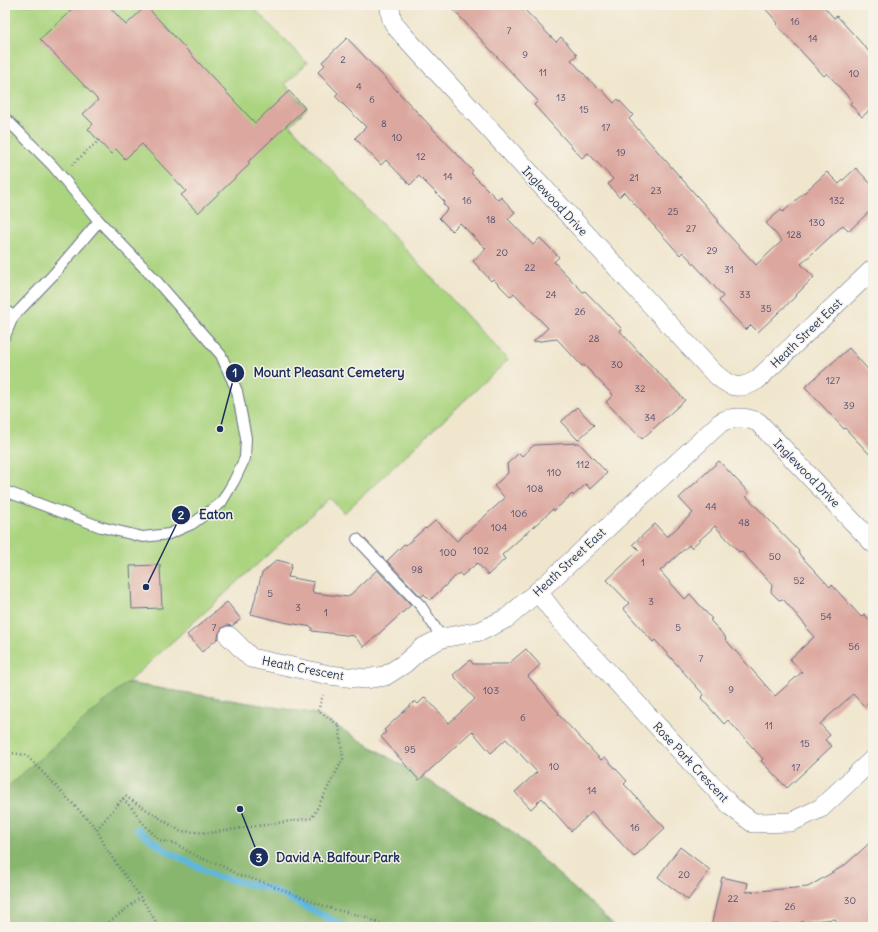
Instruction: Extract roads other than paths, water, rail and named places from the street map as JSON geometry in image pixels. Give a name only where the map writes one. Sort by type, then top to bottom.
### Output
[{"type":"street","name":"Inglewood Drive","points":[[391,5],[390,12],[392,22],[405,37],[712,371],[723,381],[734,387]]},
{"type":"street","name":"Heath Street East","points":[[734,387],[748,385],[757,380],[873,269]]},
{"type":"street","name":"Heath Street East","points":[[385,676],[404,664],[422,648],[442,638],[481,631],[507,618],[538,592],[720,423],[728,418],[734,418]]},
{"type":"street","name":"Inglewood Drive","points":[[734,418],[750,418],[758,422],[873,542]]},
{"type":"street","name":"Rose Park Crescent","points":[[538,592],[558,618],[732,807],[754,823],[791,822],[821,808],[873,759]]},
{"type":"street","name":"Heath Crescent","points":[[229,636],[251,658],[328,675],[365,679],[385,676]]},
{"type":"lane","points":[[5,118],[52,165],[99,221],[153,277],[221,355],[237,391],[246,438],[245,458],[221,503],[192,524],[169,534],[143,536],[101,527],[5,491]]},
{"type":"lane","points":[[5,336],[12,317],[53,275],[99,221]]},
{"type":"lane","points":[[5,309],[12,317]]},
{"type":"lane","points":[[357,539],[421,606],[442,638]]},
{"type":"waterway","points":[[137,829],[165,850],[215,876],[270,889],[346,927]]},
{"type":"place","name":"Mount Pleasant Cemetery","points":[[220,429]]},
{"type":"place","name":"Eaton","points":[[146,587]]},
{"type":"place","name":"David A. Balfour Park","points":[[240,809]]}]
